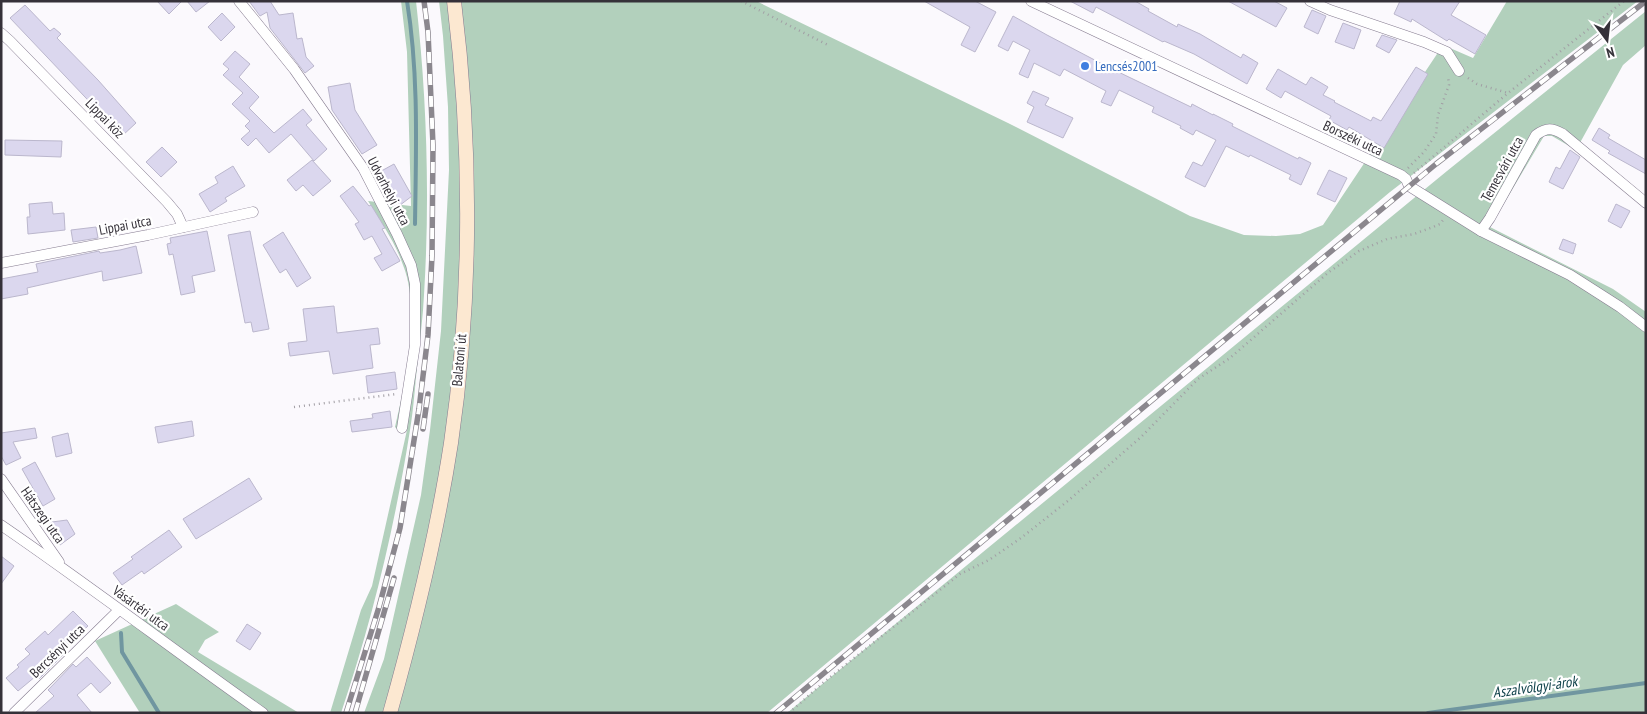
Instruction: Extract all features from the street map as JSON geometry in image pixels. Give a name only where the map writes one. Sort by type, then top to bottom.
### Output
[{"type":"main road","name":"Balatoni út","points":[[390,713],[425,582],[451,441],[459,366],[466,260],[466,158],[461,70],[454,1]]},
{"type":"street","name":"Udvarhelyi utca","points":[[239,1],[299,77],[363,168],[405,251],[414,275],[416,293],[415,344],[409,393],[402,428]]},
{"type":"street","name":"Borszéki utca","points":[[1031,1],[1403,177],[1409,186],[1450,212],[1481,231],[1570,275],[1620,307],[1646,327]]},
{"type":"street","points":[[1310,1],[1447,52],[1459,71]]},
{"type":"street","name":"Lippai köz","points":[[1,33],[10,40],[167,202],[177,214],[184,227]]},
{"type":"street","name":"Temesvári utca","points":[[1481,231],[1536,135],[1543,130],[1554,129],[1563,134],[1646,203]]},
{"type":"street","name":"Lippai utca","points":[[1,263],[253,212]]},
{"type":"street","name":"Hátszegi utca","points":[[1,479],[62,567]]},
{"type":"street","name":"Vásártéri utca","points":[[1,525],[263,713]]},
{"type":"street","name":"Bercsényi utca","points":[[14,713],[119,610]]},
{"type":"path","points":[[741,1],[830,46]]},
{"type":"path","points":[[1403,177],[1624,1]]},
{"type":"path","points":[[1403,177],[1436,134],[1438,115],[1449,85],[1447,52]]},
{"type":"path","points":[[1459,71],[1477,84],[1508,93]]},
{"type":"path","points":[[789,713],[824,682],[960,574],[989,560],[1069,500],[1142,437],[1198,379],[1230,358],[1329,272],[1366,248],[1387,239],[1414,234],[1440,224],[1450,212]]},
{"type":"path","points":[[294,407],[409,393]]},
{"type":"green space","points":[[401,1],[416,1],[423,74],[427,185],[424,303],[410,430],[382,573],[341,713],[330,713],[361,610],[372,586],[407,430],[398,430],[395,427],[410,346],[411,303],[408,283],[396,248],[368,201],[411,206],[407,52]]},
{"type":"green space","points":[[439,1],[756,1],[1008,123],[1190,216],[1244,235],[1276,236],[1300,234],[1323,225],[1443,45],[1473,58],[1507,1],[1638,1],[1390,192],[767,713],[364,713],[384,659],[421,495],[441,331],[449,170],[448,107]]},
{"type":"green space","points":[[1646,11],[1646,45],[1623,65],[1576,150],[1552,136],[1544,136],[1490,227],[1613,289],[1646,312],[1646,713],[787,713],[1447,171]]},
{"type":"green space","points":[[176,604],[219,632],[205,640],[198,652],[299,713],[140,713],[95,641]]},
{"type":"building","points":[[157,1],[182,1],[169,14]]},
{"type":"building","points":[[187,1],[210,1],[196,12]]},
{"type":"building","points":[[249,1],[270,1],[279,15],[293,13],[297,39],[302,38],[306,57],[314,66],[305,73],[270,28],[267,12],[260,16]]},
{"type":"building","points":[[924,1],[975,1],[996,12],[975,52],[961,45],[970,27]]},
{"type":"building","points":[[1070,1],[1135,1],[1149,9],[1148,11],[1177,27],[1178,24],[1200,34],[1241,58],[1243,54],[1258,63],[1247,84],[1194,54],[1163,42],[1096,7],[1093,13]]},
{"type":"building","points":[[1228,1],[1274,1],[1287,8],[1276,27]]},
{"type":"building","points":[[1400,1],[1460,1],[1451,15],[1486,35],[1475,54],[1449,39],[1447,41],[1412,19],[1411,22],[1394,14]]},
{"type":"building","points":[[25,5],[50,31],[54,28],[61,34],[57,38],[136,123],[122,136],[10,18]]},
{"type":"building","points":[[1312,10],[1326,16],[1318,34],[1304,27]]},
{"type":"building","points":[[222,13],[235,27],[221,41],[208,27]]},
{"type":"building","points":[[1013,16],[1108,67],[1191,107],[1192,104],[1298,159],[1299,157],[1311,163],[1301,185],[1289,179],[1291,175],[1250,155],[1249,157],[1226,146],[1205,187],[1185,177],[1193,162],[1202,166],[1216,140],[1196,130],[1193,135],[1180,128],[1181,126],[1152,112],[1154,107],[1119,90],[1111,106],[1101,102],[1106,91],[1064,69],[1060,76],[1034,63],[1028,78],[1019,74],[1030,50],[1013,41],[1008,51],[998,46]]},
{"type":"building","points":[[1343,23],[1361,30],[1354,49],[1335,42]]},
{"type":"building","points":[[1382,35],[1397,40],[1389,53],[1376,46]]},
{"type":"building","points":[[235,51],[250,64],[239,77],[259,97],[249,108],[274,133],[303,109],[312,120],[306,125],[327,149],[314,161],[291,134],[269,153],[256,138],[248,146],[241,139],[250,131],[245,126],[250,121],[232,104],[243,93],[223,75],[229,69],[223,64]]},
{"type":"building","points":[[1416,67],[1428,74],[1384,148],[1349,127],[1347,130],[1329,120],[1331,116],[1285,91],[1281,98],[1266,89],[1278,69],[1306,85],[1311,77],[1328,87],[1323,95],[1334,102],[1371,121],[1373,117],[1381,121]]},
{"type":"building","points":[[350,83],[355,110],[377,145],[362,154],[332,110],[328,87]]},
{"type":"building","points":[[1033,91],[1049,98],[1045,105],[1073,118],[1063,138],[1027,122],[1034,107],[1027,103]]},
{"type":"building","points":[[1599,128],[1610,135],[1608,138],[1646,160],[1646,174],[1608,153],[1610,151],[1592,140]]},
{"type":"building","points":[[5,140],[62,141],[61,157],[5,155]]},
{"type":"building","points":[[162,147],[177,162],[161,177],[146,162]]},
{"type":"building","points":[[1570,150],[1580,157],[1563,189],[1549,182],[1556,167],[1560,169]]},
{"type":"building","points":[[312,160],[331,181],[313,196],[303,185],[296,191],[287,180]]},
{"type":"building","points":[[394,164],[412,196],[395,209],[385,196],[374,175]]},
{"type":"building","points":[[233,166],[245,186],[225,198],[227,201],[210,212],[199,194],[218,183],[215,177]]},
{"type":"building","points":[[1329,170],[1347,178],[1335,202],[1317,194]]},
{"type":"building","points":[[353,186],[369,206],[371,205],[385,228],[382,229],[400,261],[382,271],[374,258],[382,254],[372,236],[364,240],[355,224],[359,222],[340,196]]},
{"type":"building","points":[[52,202],[53,214],[64,213],[65,230],[28,234],[27,217],[30,217],[29,204]]},
{"type":"building","points":[[1616,204],[1630,211],[1621,228],[1608,221]]},
{"type":"building","points":[[96,227],[98,238],[73,242],[71,230]]},
{"type":"building","points":[[207,231],[215,271],[192,276],[195,292],[181,295],[173,254],[169,255],[167,244],[171,243],[170,238]]},
{"type":"building","points":[[250,231],[269,329],[253,332],[251,322],[245,323],[228,235]]},
{"type":"building","points":[[283,232],[311,278],[297,287],[286,269],[280,273],[263,245]]},
{"type":"building","points":[[1563,239],[1576,244],[1573,254],[1559,249]]},
{"type":"building","points":[[136,246],[142,273],[103,281],[102,271],[27,288],[28,294],[1,299],[1,279],[38,272],[36,264],[99,251],[100,253]]},
{"type":"building","points":[[334,306],[337,333],[378,328],[380,344],[370,345],[373,368],[333,374],[329,351],[290,356],[288,343],[307,341],[303,309]]},
{"type":"building","points":[[395,372],[397,389],[368,393],[366,376]]},
{"type":"building","points":[[390,411],[392,427],[352,432],[350,421],[373,418],[372,414]]},
{"type":"building","points":[[192,421],[194,436],[158,443],[155,427]]},
{"type":"building","points":[[35,428],[37,438],[13,442],[21,458],[6,465],[1,456],[1,433]]},
{"type":"building","points":[[68,433],[72,453],[56,457],[52,437]]},
{"type":"building","points":[[35,462],[55,499],[43,506],[22,469]]},
{"type":"building","points":[[249,478],[262,499],[196,539],[183,519]]},
{"type":"building","points":[[67,520],[75,534],[60,545],[46,527],[52,522]]},
{"type":"building","points":[[169,530],[182,547],[144,574],[142,571],[122,585],[113,573],[133,559],[131,557]]},
{"type":"building","points":[[1,556],[14,566],[1,584]]},
{"type":"building","points":[[73,611],[88,626],[61,651],[64,654],[39,679],[36,676],[18,691],[6,678],[30,654],[25,649],[45,631],[48,635]]},
{"type":"building","points":[[247,624],[261,633],[250,650],[236,641]]},
{"type":"building","points":[[87,657],[111,683],[100,693],[91,683],[77,695],[92,713],[35,713],[54,696],[48,690],[73,664],[76,667]]},
{"type":"waterway","points":[[407,1],[415,85],[415,224]]},
{"type":"waterway","points":[[121,633],[122,652],[159,713]]},
{"type":"waterway","name":"Aszalvölgyi-árok","points":[[1428,713],[1646,683]]},
{"type":"railway","points":[[346,713],[379,607],[400,528],[419,409],[428,335],[432,256],[433,145],[428,32],[424,1]]},
{"type":"railway","points":[[776,713],[1436,164],[1646,1]]},
{"type":"railway","points":[[423,429],[428,394]]},
{"type":"railway","points":[[355,713],[394,578]]},
{"type":"place","name":"Lencsés2001","points":[[1085,66]]}]
